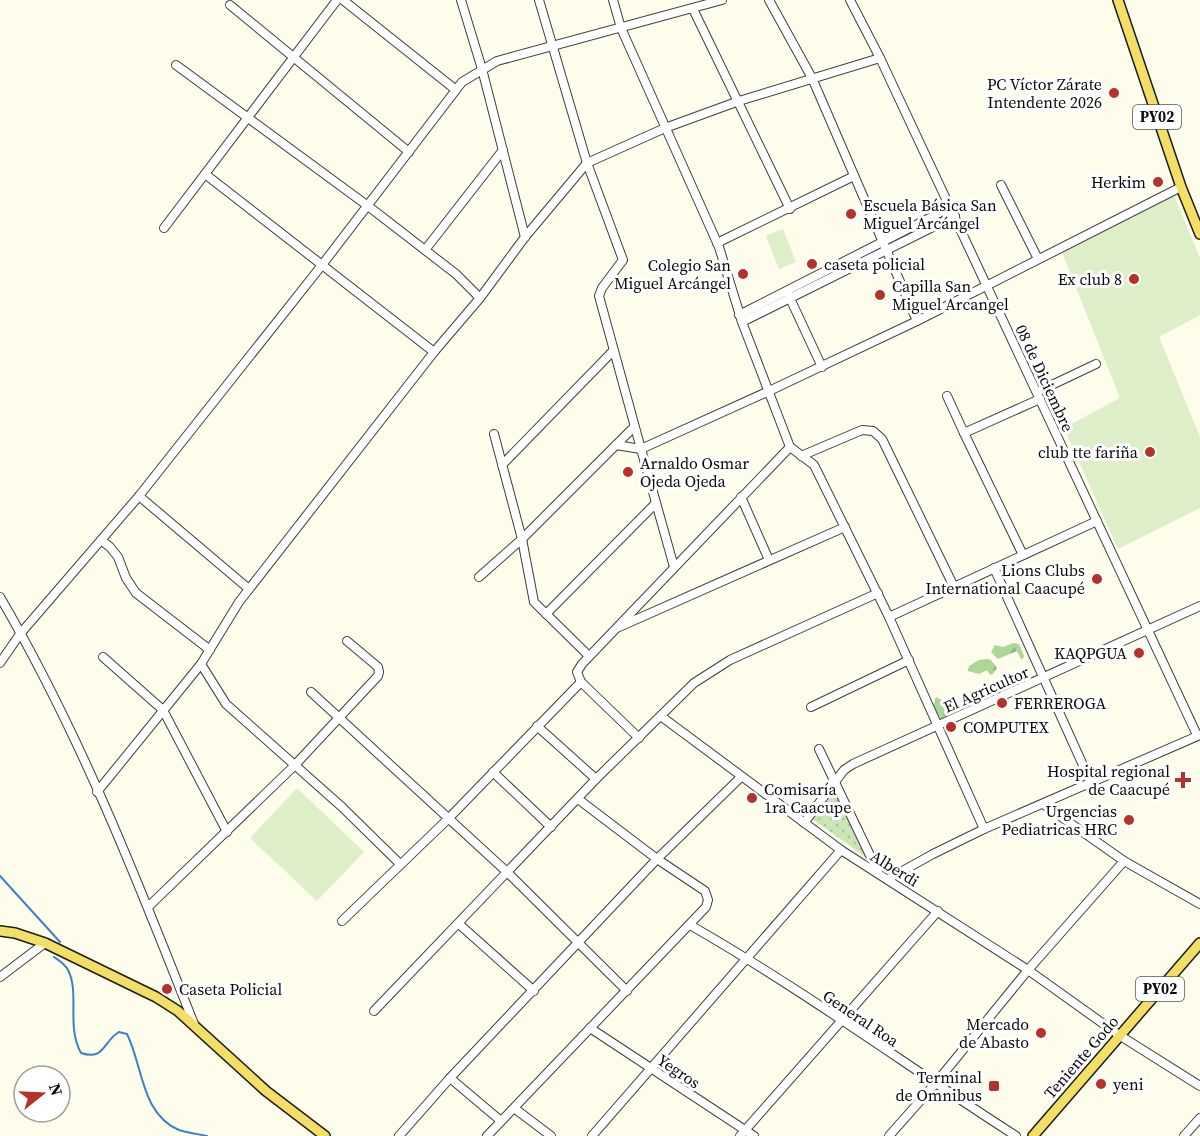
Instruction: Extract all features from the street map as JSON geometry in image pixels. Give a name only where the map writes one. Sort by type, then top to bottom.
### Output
[{"type":"main road","name":"PY02","points":[[1118,0],[1180,187],[1200,234]]},
{"type":"main road","points":[[0,931],[15,933],[45,943],[156,997],[194,1024],[266,1090],[325,1136]]},
{"type":"main road","name":"Teniente Godo","points":[[1033,1136],[1200,943]]},
{"type":"street","points":[[164,228],[337,0]]},
{"type":"street","points":[[343,0],[456,90]]},
{"type":"street","points":[[461,0],[482,69],[525,237]]},
{"type":"street","points":[[539,0],[587,163],[623,260],[602,288],[599,296],[674,567]]},
{"type":"street","points":[[613,0],[621,28],[717,243],[767,392],[790,447],[814,465],[878,593],[984,829]]},
{"type":"street","points":[[0,663],[20,634],[139,496],[322,265],[462,82],[496,62],[722,0]]},
{"type":"street","points":[[769,0],[812,78],[917,321]]},
{"type":"street","name":"08 de Diciembre","points":[[850,0],[951,207],[1147,630],[1199,735]]},
{"type":"street","points":[[230,5],[409,152]]},
{"type":"street","points":[[693,9],[790,209]]},
{"type":"street","points":[[97,792],[201,664],[249,589],[434,352],[480,298],[525,237],[587,163],[666,128],[739,101],[880,58]]},
{"type":"street","points":[[176,65],[456,273],[480,298]]},
{"type":"street","points":[[425,250],[503,150]]},
{"type":"street","points":[[205,174],[434,352]]},
{"type":"street","points":[[717,243],[855,176]]},
{"type":"street","points":[[1001,185],[1038,259]]},
{"type":"street","points":[[616,445],[641,449],[822,367],[1180,187]]},
{"type":"street","points":[[885,246],[951,207]]},
{"type":"street","points":[[741,318],[885,246],[955,216]]},
{"type":"street","points":[[788,295],[822,367]]},
{"type":"street","points":[[502,465],[613,351]]},
{"type":"street","points":[[964,433],[1096,364]]},
{"type":"street","points":[[947,396],[1023,555]]},
{"type":"street","points":[[479,577],[522,539],[634,427]]},
{"type":"street","points":[[801,456],[862,430],[873,430],[882,439],[954,587]]},
{"type":"street","points":[[494,434],[522,539],[534,603],[589,656]]},
{"type":"street","points":[[639,738],[581,682],[577,672],[589,656],[790,447]]},
{"type":"street","points":[[139,496],[249,589]]},
{"type":"street","points":[[741,497],[769,560]]},
{"type":"street","points":[[546,614],[655,504]]},
{"type":"street","points":[[889,617],[1097,521]]},
{"type":"street","points":[[615,629],[845,527]]},
{"type":"street","points":[[101,540],[118,557],[126,578],[136,592],[210,650]]},
{"type":"street","points":[[994,568],[1091,783]]},
{"type":"street","points":[[374,1011],[596,779],[662,717],[694,683],[730,660],[878,593]]},
{"type":"street","points":[[0,597],[66,723],[148,907],[194,1024]]},
{"type":"street","name":"El Agricultor","points":[[804,823],[844,770],[853,764],[1200,606]]},
{"type":"street","points":[[148,907],[294,766],[378,676],[378,667],[347,641]]},
{"type":"street","points":[[103,657],[163,710],[226,832]]},
{"type":"street","points":[[811,706],[909,660]]},
{"type":"street","points":[[201,664],[226,704],[342,807],[400,864]]},
{"type":"street","points":[[342,921],[449,818],[581,682]]},
{"type":"street","points":[[311,692],[507,872],[627,991]]},
{"type":"street","name":"Alberdi","points":[[662,717],[841,850],[1028,970],[1119,1035],[1200,1086]]},
{"type":"street","points":[[537,726],[596,779]]},
{"type":"street","points":[[888,879],[984,829],[1199,735]]},
{"type":"street","points":[[819,749],[879,874]]},
{"type":"street","points":[[493,772],[551,827]]},
{"type":"street","points":[[399,1136],[450,1078],[657,859],[741,777]]},
{"type":"street","points":[[487,1136],[690,925],[706,907],[708,900],[705,891],[657,859],[578,799]]},
{"type":"street","points":[[1043,804],[1124,861],[1200,904]]},
{"type":"street","points":[[592,1136],[841,850]]},
{"type":"street","points":[[889,1136],[935,1084],[1028,970],[1124,861]]},
{"type":"street","points":[[742,1133],[938,911]]},
{"type":"street","points":[[459,924],[534,991]]},
{"type":"street","name":"General Roa","points":[[690,925],[748,958],[1016,1136]]},
{"type":"street","points":[[0,976],[45,943]]},
{"type":"street","name":"Yegros","points":[[590,1028],[742,1133],[754,1136]]},
{"type":"street","points":[[450,1078],[501,1121]]},
{"type":"street","points":[[514,1108],[551,1136]]},
{"type":"street","points":[[1184,1136],[1200,1118]]},
{"type":"green space","points":[[1174,196],[1200,258],[1200,315],[1159,337],[1200,437],[1200,508],[1118,549],[1064,428],[1120,398],[1062,252]]},
{"type":"green space","points":[[783,229],[796,262],[779,269],[766,236]]},
{"type":"green space","points":[[1013,643],[1019,644],[1023,659],[1017,651],[998,659],[991,652],[995,645],[1003,647]]},
{"type":"green space","points":[[988,659],[997,668],[993,674],[990,675],[987,670],[979,674],[968,671],[969,666],[979,660]]},
{"type":"green space","points":[[936,697],[946,702],[951,709],[949,716],[941,719],[933,707]]},
{"type":"green space","points":[[297,788],[364,852],[317,901],[250,838]]},
{"type":"green space","points":[[836,790],[870,860],[812,819]]},
{"type":"waterway","points":[[0,876],[60,942]]},
{"type":"waterway","points":[[54,957],[65,966],[71,979],[74,1032],[81,1053],[95,1054],[119,1032],[127,1034],[145,1088],[157,1113],[179,1130],[207,1136]]},
{"type":"place","name":"PC Víctor Zárate Intendente 2026","points":[[1114,93]]},
{"type":"place","name":"Herkim","points":[[1158,182]]},
{"type":"place","name":"Escuela Básica San Miguel Arcángel","points":[[851,214]]},
{"type":"place","name":"caseta policial","points":[[812,264]]},
{"type":"place","name":"Colegio San Miguel Arcángel","points":[[743,274]]},
{"type":"place","name":"Ex club 8","points":[[1134,279]]},
{"type":"place","name":"Capilla San Miguel Arcangel","points":[[880,295]]},
{"type":"place","name":"club tte fariña","points":[[1150,452]]},
{"type":"place","name":"Arnaldo Osmar Ojeda Ojeda","points":[[628,472]]},
{"type":"place","name":"Lions Clubs International Caacupé","points":[[1097,579]]},
{"type":"place","name":"KAQPGUA","points":[[1139,653]]},
{"type":"place","name":"FERREROGA","points":[[1002,703]]},
{"type":"place","name":"COMPUTEX","points":[[951,727]]},
{"type":"place","name":"Hospital regional de Caacupé","points":[[1183,780]]},
{"type":"place","name":"Comisaría 1ra Caacupe","points":[[752,798]]},
{"type":"place","name":"Urgencias Pediatricas HRC","points":[[1129,820]]},
{"type":"place","name":"Caseta Policial","points":[[167,989]]},
{"type":"place","name":"Mercado de Abasto","points":[[1041,1033]]},
{"type":"place","name":"yeni","points":[[1101,1084]]},
{"type":"place","name":"Terminal de Omnibus","points":[[994,1086]]}]
